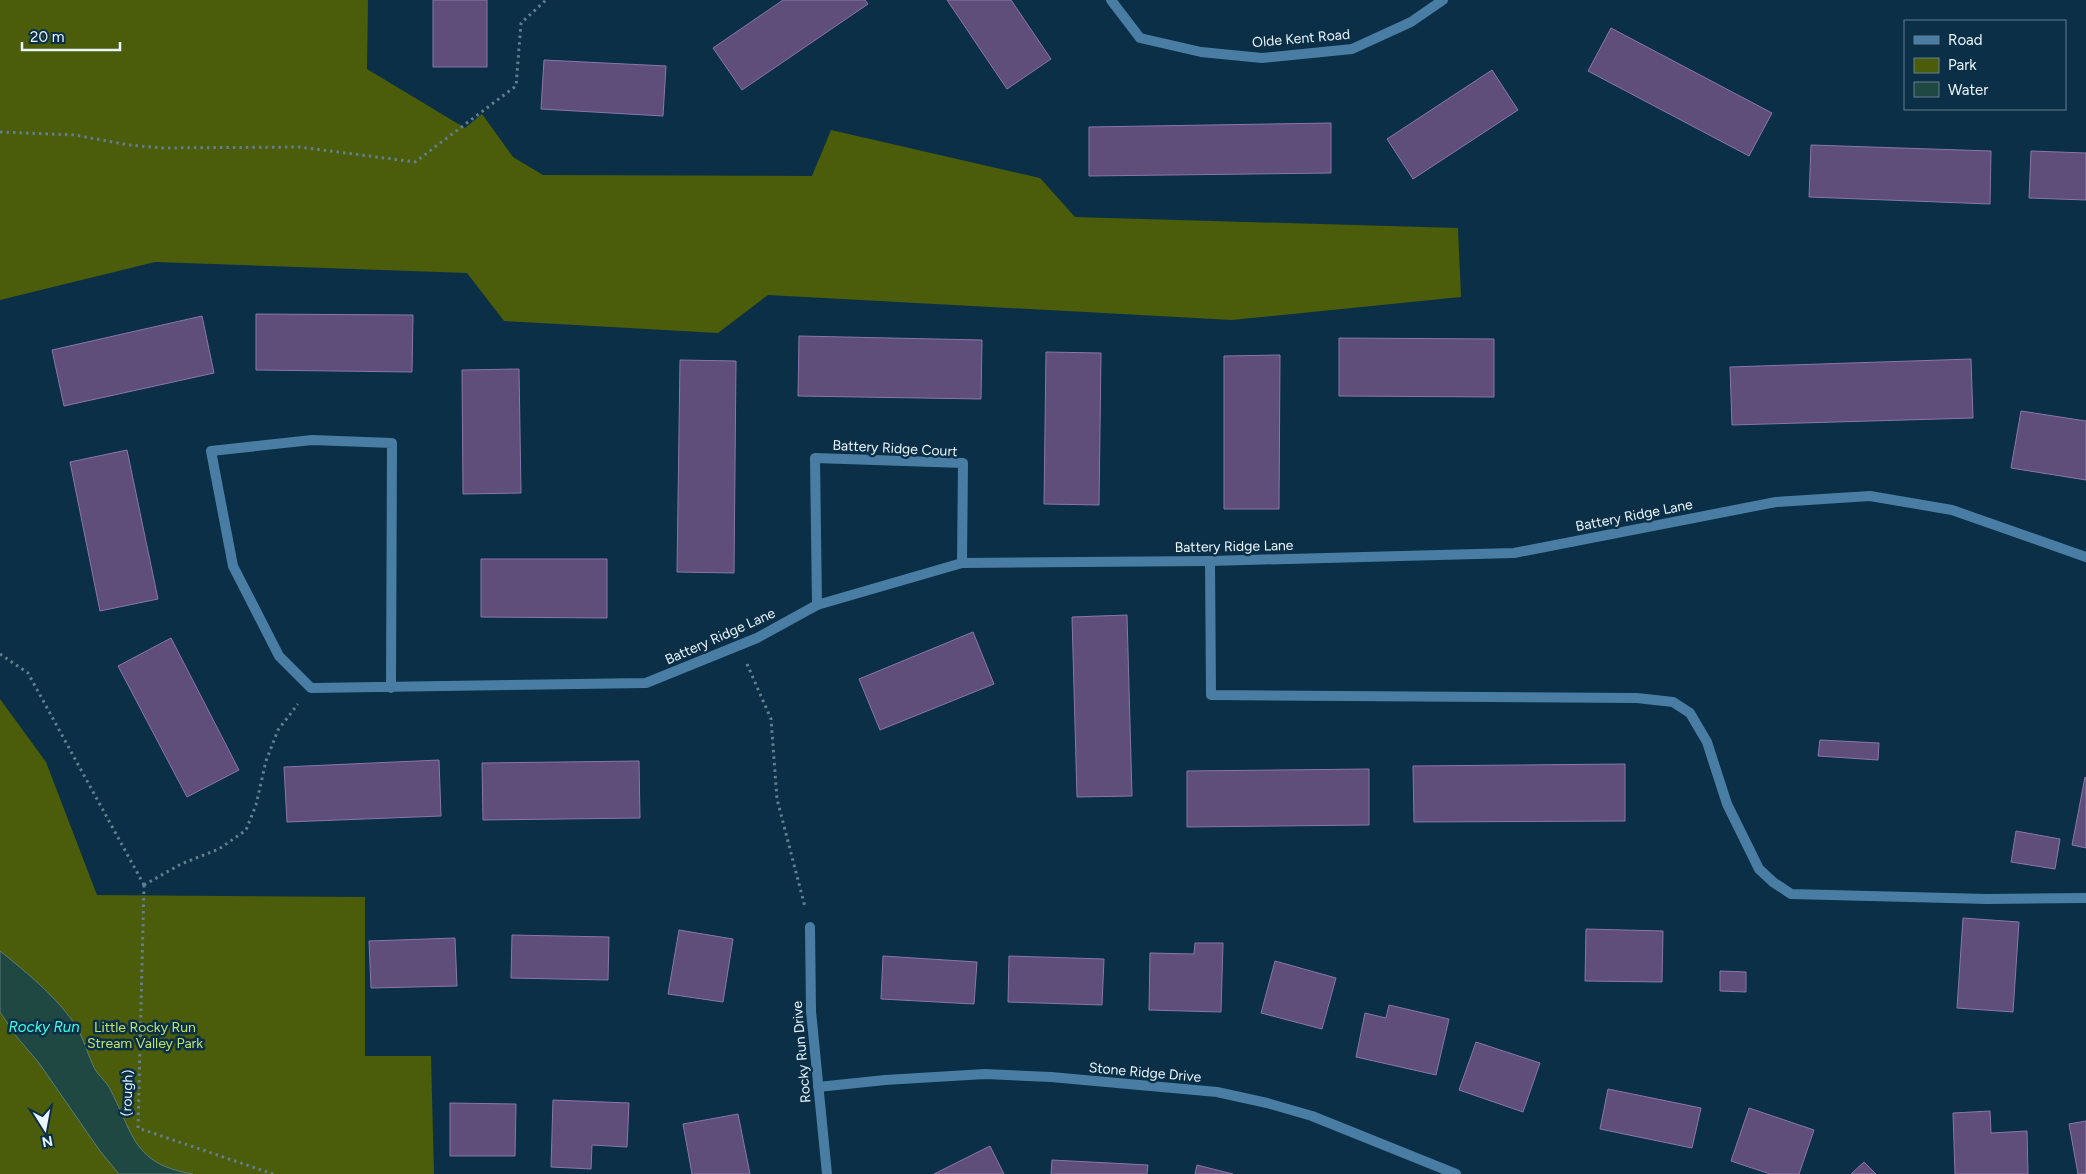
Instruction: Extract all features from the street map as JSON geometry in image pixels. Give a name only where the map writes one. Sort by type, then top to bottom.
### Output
[{"type":"street","name":"Olde Kent Road","points":[[1111,0],[1140,38],[1201,52],[1262,58],[1352,49],[1411,22],[1443,0]]},
{"type":"street","points":[[311,688],[279,656],[233,566],[211,451],[312,440],[392,444],[391,688]]},
{"type":"street","name":"Battery Ridge Court","points":[[817,605],[815,458],[963,463],[962,563]]},
{"type":"street","name":"Battery Ridge Lane","points":[[311,688],[646,684],[758,638],[817,605],[962,563],[1210,561],[1514,553],[1776,502],[1870,496],[1952,510],[2086,557]]},
{"type":"street","points":[[1210,561],[1211,695],[1637,698],[1673,702],[1690,713],[1707,742],[1727,804],[1759,869],[1790,894],[1987,899],[2086,898]]},
{"type":"street","name":"Rocky Run Drive","points":[[810,927],[810,1011],[827,1174]]},
{"type":"street","name":"Stone Ridge Drive","points":[[818,1086],[985,1074],[1052,1077],[1217,1092],[1267,1102],[1312,1116],[1456,1174]]},
{"type":"path","points":[[0,132],[75,135],[129,145],[162,148],[299,147],[415,162],[516,86],[521,23],[546,0]]},
{"type":"path","points":[[738,646],[771,719],[778,799],[810,927]]},
{"type":"path","points":[[0,654],[28,673],[144,885],[181,864],[219,849],[246,830],[256,805],[266,761],[278,730],[311,688]]},
{"type":"path","name":"(rough)","points":[[144,885],[138,1128],[273,1174]]},
{"type":"green space","points":[[0,0],[368,0],[367,69],[465,128],[482,114],[513,157],[543,175],[812,176],[831,130],[1040,178],[1075,217],[1458,228],[1461,297],[1232,320],[768,295],[718,333],[504,321],[467,273],[155,262],[0,300]]},
{"type":"green space","name":"Little Rocky Run Stream Valley Park","points":[[0,699],[46,762],[97,895],[365,897],[365,1056],[431,1056],[434,1174],[0,1174]]},
{"type":"water","name":"Rocky Run","points":[[0,951],[47,992],[72,1020],[81,1036],[94,1068],[109,1087],[137,1144],[158,1163],[193,1174],[119,1174],[100,1151],[39,1063],[16,1036],[0,1012]]},
{"type":"building","points":[[433,0],[487,0],[487,67],[433,67]]},
{"type":"building","points":[[783,0],[865,0],[868,4],[742,90],[713,48]]},
{"type":"building","points":[[947,0],[1011,0],[1051,59],[1007,89]]},
{"type":"building","points":[[1611,28],[1772,113],[1749,156],[1588,71]]},
{"type":"building","points":[[544,60],[666,66],[663,116],[541,109]]},
{"type":"building","points":[[1492,70],[1518,110],[1413,179],[1387,139]]},
{"type":"building","points":[[1331,123],[1331,173],[1089,176],[1089,127]]},
{"type":"building","points":[[1811,145],[1991,151],[1990,204],[1809,197]]},
{"type":"building","points":[[2031,151],[2086,153],[2086,200],[2029,198]]},
{"type":"building","points":[[256,314],[413,315],[412,372],[256,370]]},
{"type":"building","points":[[202,316],[214,373],[64,406],[52,350]]},
{"type":"building","points":[[799,336],[982,340],[981,399],[798,396]]},
{"type":"building","points":[[1339,338],[1494,339],[1494,397],[1339,396]]},
{"type":"building","points":[[1046,352],[1101,353],[1099,505],[1044,504]]},
{"type":"building","points":[[1280,355],[1279,509],[1224,509],[1224,356]]},
{"type":"building","points":[[1971,359],[1973,418],[1732,425],[1730,367]]},
{"type":"building","points":[[680,360],[736,361],[734,573],[677,572]]},
{"type":"building","points":[[519,369],[521,493],[463,494],[462,370]]},
{"type":"building","points":[[2021,411],[2086,421],[2086,480],[2011,468]]},
{"type":"building","points":[[127,450],[158,599],[100,611],[70,462]]},
{"type":"building","points":[[481,559],[607,559],[607,618],[481,617]]},
{"type":"building","points":[[1127,615],[1132,796],[1077,797],[1072,617]]},
{"type":"building","points":[[973,632],[994,684],[880,730],[859,679]]},
{"type":"building","points":[[171,638],[239,770],[187,797],[118,666]]},
{"type":"building","points":[[1820,740],[1879,743],[1878,760],[1818,756]]},
{"type":"building","points":[[439,760],[441,816],[287,822],[284,767]]},
{"type":"building","points":[[639,761],[640,818],[483,820],[482,763]]},
{"type":"building","points":[[1625,764],[1625,821],[1414,822],[1413,766]]},
{"type":"building","points":[[1369,769],[1369,825],[1187,827],[1187,771]]},
{"type":"building","points":[[2086,778],[2086,848],[2072,845]]},
{"type":"building","points":[[2016,831],[2060,839],[2055,869],[2011,862]]},
{"type":"building","points":[[1963,918],[2019,922],[2013,1012],[1957,1008]]},
{"type":"building","points":[[1586,929],[1663,931],[1662,982],[1585,981]]},
{"type":"building","points":[[679,930],[733,939],[723,1002],[668,994]]},
{"type":"building","points":[[512,935],[609,937],[608,980],[511,978]]},
{"type":"building","points":[[455,938],[457,986],[371,988],[369,941]]},
{"type":"building","points":[[1195,943],[1223,943],[1221,1012],[1149,1010],[1150,953],[1194,954]]},
{"type":"building","points":[[883,956],[977,962],[974,1004],[881,999]]},
{"type":"building","points":[[1009,956],[1104,959],[1102,1005],[1008,1002]]},
{"type":"building","points":[[1275,961],[1336,978],[1322,1029],[1261,1013]]},
{"type":"building","points":[[1720,971],[1746,972],[1746,992],[1720,991]]},
{"type":"building","points":[[1389,1005],[1449,1019],[1436,1075],[1356,1057],[1365,1013],[1386,1018]]},
{"type":"building","points":[[1476,1042],[1540,1063],[1523,1112],[1459,1090]]},
{"type":"building","points":[[1608,1089],[1701,1108],[1692,1148],[1600,1129]]},
{"type":"building","points":[[553,1100],[629,1103],[627,1147],[592,1145],[591,1169],[551,1167]]},
{"type":"building","points":[[450,1103],[516,1104],[515,1156],[450,1156]]},
{"type":"building","points":[[1749,1108],[1814,1130],[1799,1174],[1770,1174],[1731,1161]]},
{"type":"building","points":[[1990,1111],[1991,1133],[2027,1131],[2028,1174],[1955,1174],[1953,1113]]},
{"type":"building","points":[[738,1114],[750,1174],[692,1174],[683,1124]]},
{"type":"building","points":[[2086,1121],[2086,1174],[2078,1174],[2069,1124]]},
{"type":"building","points":[[990,1146],[1004,1174],[934,1174]]},
{"type":"building","points":[[1052,1160],[1148,1165],[1147,1174],[1051,1174]]},
{"type":"building","points":[[1864,1162],[1876,1174],[1851,1174]]},
{"type":"building","points":[[1197,1165],[1233,1174],[1195,1174]]}]
